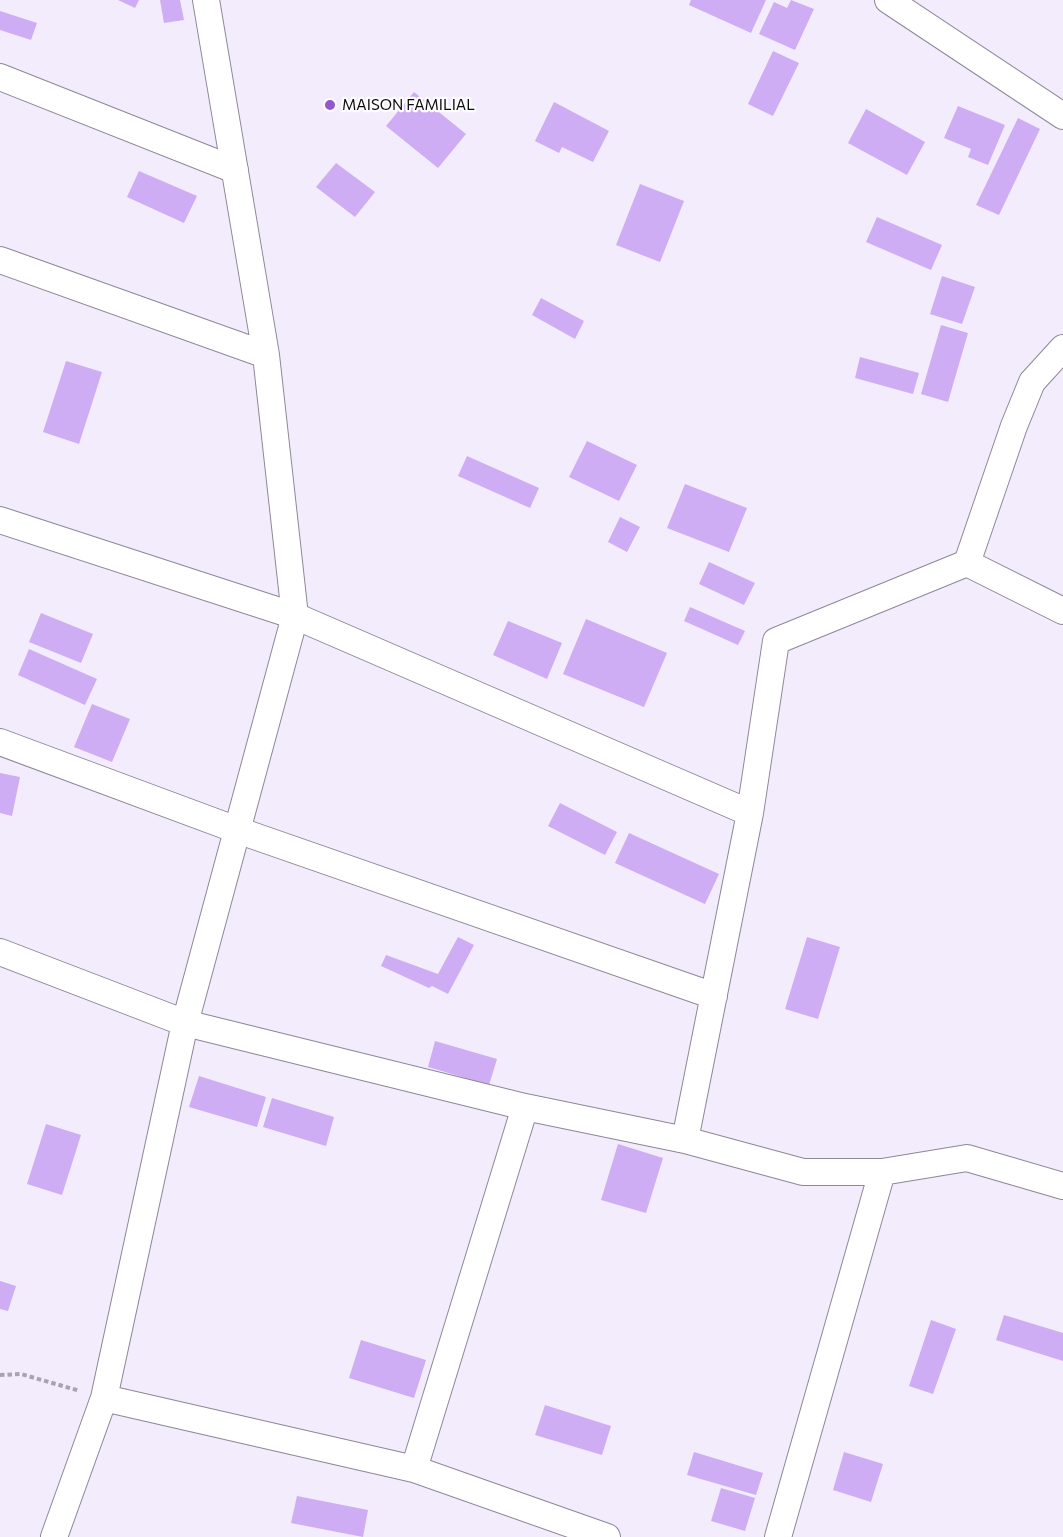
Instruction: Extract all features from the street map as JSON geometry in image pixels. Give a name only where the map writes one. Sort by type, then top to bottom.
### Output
[{"type":"street","points":[[54,1537],[104,1398],[186,1023],[295,616],[266,355],[206,0]]},
{"type":"street","points":[[888,0],[1063,116]]},
{"type":"street","points":[[0,76],[235,170]]},
{"type":"street","points":[[0,260],[266,355]]},
{"type":"street","points":[[967,563],[1014,426],[1032,382],[1063,348]]},
{"type":"street","points":[[0,520],[295,616],[750,813]]},
{"type":"street","points":[[685,1140],[750,813],[776,641],[967,563],[1063,611]]},
{"type":"street","points":[[0,742],[237,830],[714,996]]},
{"type":"street","points":[[0,952],[186,1023],[525,1107],[685,1140],[803,1172],[882,1172],[967,1158],[1063,1186]]},
{"type":"street","points":[[414,1469],[525,1107]]},
{"type":"street","points":[[778,1537],[882,1172]]},
{"type":"street","points":[[104,1398],[414,1469],[607,1537]]},
{"type":"path","points":[[0,1375],[21,1374],[104,1398]]},
{"type":"building","points":[[118,0],[139,0],[135,8]]},
{"type":"building","points":[[160,0],[180,0],[184,20],[164,23]]},
{"type":"building","points":[[691,0],[766,0],[751,33],[689,5]]},
{"type":"building","points":[[791,0],[814,9],[795,50],[759,34],[774,2],[787,8]]},
{"type":"building","points":[[0,11],[37,23],[31,40],[0,30]]},
{"type":"building","points":[[773,51],[799,63],[773,116],[748,104]]},
{"type":"building","points":[[414,92],[466,134],[438,168],[386,126]]},
{"type":"building","points":[[554,102],[609,131],[593,162],[562,147],[559,153],[535,141]]},
{"type":"building","points":[[958,106],[1005,125],[988,165],[968,157],[971,149],[944,138]]},
{"type":"building","points":[[866,109],[925,142],[907,175],[848,143]]},
{"type":"building","points":[[1018,118],[1040,129],[999,215],[976,205]]},
{"type":"building","points":[[336,163],[375,192],[355,217],[316,187]]},
{"type":"building","points":[[139,171],[197,196],[184,223],[127,197]]},
{"type":"building","points":[[640,184],[684,201],[660,262],[616,245]]},
{"type":"building","points":[[877,217],[942,245],[931,270],[866,242]]},
{"type":"building","points":[[942,276],[975,287],[962,324],[930,314]]},
{"type":"building","points":[[541,298],[584,321],[575,339],[532,315]]},
{"type":"building","points":[[941,325],[968,333],[948,402],[921,394]]},
{"type":"building","points":[[860,357],[919,373],[913,394],[855,378]]},
{"type":"building","points":[[66,361],[102,372],[79,444],[43,432]]},
{"type":"building","points":[[587,441],[637,465],[619,501],[569,477]]},
{"type":"building","points":[[467,456],[539,488],[530,508],[458,476]]},
{"type":"building","points":[[685,484],[747,508],[729,552],[667,528]]},
{"type":"building","points":[[620,517],[640,527],[627,552],[608,542]]},
{"type":"building","points":[[709,562],[755,583],[744,605],[699,584]]},
{"type":"building","points":[[690,607],[745,631],[738,645],[684,621]]},
{"type":"building","points":[[41,613],[93,634],[81,663],[29,642]]},
{"type":"building","points":[[586,619],[667,653],[644,707],[563,674]]},
{"type":"building","points":[[508,621],[562,643],[547,679],[493,655]]},
{"type":"building","points":[[29,649],[97,679],[85,705],[18,675]]},
{"type":"building","points":[[92,704],[130,719],[112,762],[74,747]]},
{"type":"building","points":[[0,773],[20,777],[12,816],[0,813]]},
{"type":"building","points":[[560,803],[617,832],[605,855],[548,826]]},
{"type":"building","points":[[629,833],[719,874],[705,904],[615,863]]},
{"type":"building","points":[[458,937],[474,945],[448,994],[381,966],[386,955],[438,974]]},
{"type":"building","points":[[807,937],[840,947],[818,1019],[785,1009]]},
{"type":"building","points":[[435,1041],[497,1059],[489,1085],[428,1067]]},
{"type":"building","points":[[199,1076],[266,1097],[257,1127],[189,1107]]},
{"type":"building","points":[[272,1098],[334,1117],[326,1146],[263,1127]]},
{"type":"building","points":[[46,1124],[81,1135],[62,1195],[27,1184]]},
{"type":"building","points":[[618,1144],[663,1158],[646,1213],[601,1200]]},
{"type":"building","points":[[0,1281],[16,1286],[8,1311],[0,1309]]},
{"type":"building","points":[[1004,1315],[1063,1333],[1063,1361],[996,1340]]},
{"type":"building","points":[[931,1320],[956,1329],[933,1394],[909,1386]]},
{"type":"building","points":[[361,1340],[426,1360],[414,1398],[349,1378]]},
{"type":"building","points":[[545,1405],[611,1426],[602,1455],[535,1435]]},
{"type":"building","points":[[694,1452],[763,1473],[756,1495],[687,1475]]},
{"type":"building","points":[[844,1452],[883,1464],[871,1502],[833,1490]]},
{"type":"building","points":[[721,1488],[755,1498],[745,1531],[711,1521]]},
{"type":"building","points":[[297,1496],[368,1510],[363,1537],[291,1523]]},
{"type":"place","name":"MAISON FAMILIAL","points":[[330,105]]}]
